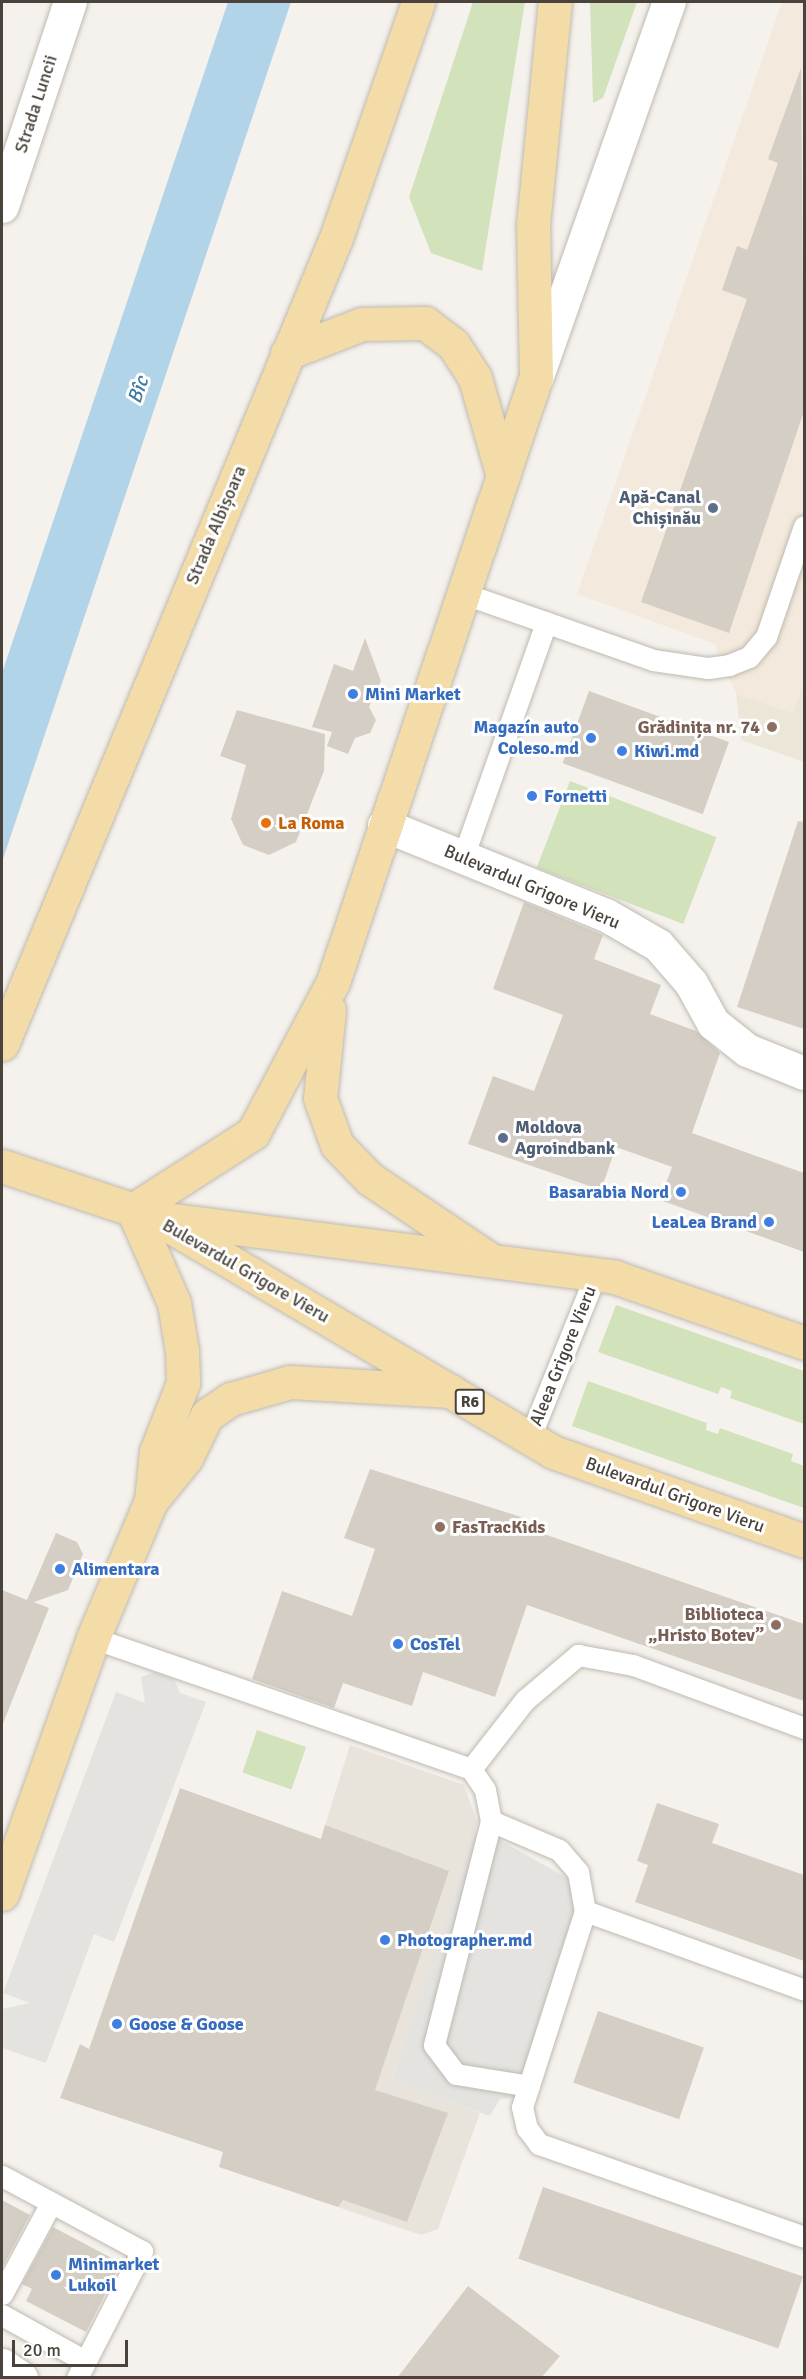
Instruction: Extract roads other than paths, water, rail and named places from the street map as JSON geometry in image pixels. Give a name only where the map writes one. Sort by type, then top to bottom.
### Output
[{"type":"main road","name":"Strada Albișoara","points":[[2,1044],[288,353],[378,127],[418,2]]},
{"type":"main road","points":[[151,1501],[156,1452],[183,1383],[182,1351],[174,1303],[145,1214],[253,1133],[333,982],[462,593],[537,377],[533,225],[555,2]]},
{"type":"main road","points":[[288,353],[362,324],[424,323],[453,344],[475,378],[503,476]]},
{"type":"main road","points":[[333,982],[320,1098],[337,1145],[370,1179],[493,1261]]},
{"type":"main road","name":"R6","points":[[7,1168],[145,1214]]},
{"type":"main road","name":"Bulevardul Grigore Vieru","points":[[145,1214],[596,1274],[804,1343]]},
{"type":"main road","name":"Bulevardul Grigore Vieru","points":[[145,1214],[553,1452],[804,1541]]},
{"type":"main road","points":[[2,1894],[93,1638],[151,1501],[186,1458],[207,1415],[257,1390],[290,1382],[451,1391]]},
{"type":"street","name":"Strada Luncii","points":[[2,206],[70,2]]},
{"type":"street","points":[[537,377],[669,2]]},
{"type":"street","name":"Bulevardul Grigore Vieru","points":[[384,825],[606,915],[658,945],[692,982],[713,1023],[747,1050],[804,1073]]},
{"type":"street","points":[[2,2366],[21,2378]]},
{"type":"lane","points":[[462,593],[653,660],[708,668],[729,665],[748,657],[766,637],[804,526]]},
{"type":"lane","points":[[463,857],[546,622]]},
{"type":"lane","name":"Aleea Grigore Vieru","points":[[530,1437],[596,1274]]},
{"type":"lane","points":[[93,1638],[471,1769],[485,1790],[491,1821],[434,2045],[456,2074],[529,2086]]},
{"type":"lane","points":[[471,1769],[525,1700],[578,1655],[633,1665],[804,1728]]},
{"type":"lane","points":[[491,1821],[559,1850],[578,1872],[585,1911],[522,2107],[527,2128],[539,2144],[804,2237]]},
{"type":"lane","points":[[585,1911],[804,1990]]},
{"type":"lane","points":[[2,2176],[142,2251],[81,2369],[2,2315]]},
{"type":"lane","points":[[2,2294],[51,2203]]},
{"type":"water","name":"Bîc","points":[[228,2],[291,2],[2,862],[2,673]]},
{"type":"place","name":"Apă-Canal Chișinău","points":[[713,508]]},
{"type":"place","name":"Mini Market","points":[[353,694]]},
{"type":"place","name":"Grădinița nr. 74","points":[[772,727]]},
{"type":"place","name":"Magazín auto Coleso.md","points":[[591,738]]},
{"type":"place","name":"Kiwi.md","points":[[622,751]]},
{"type":"place","name":"Fornetti","points":[[532,796]]},
{"type":"place","name":"La Roma","points":[[266,823]]},
{"type":"place","name":"Moldova Agroindbank","points":[[503,1138]]},
{"type":"place","name":"Basarabia Nord","points":[[681,1192]]},
{"type":"place","name":"LeaLea Brand","points":[[769,1222]]},
{"type":"place","name":"FasTracKids","points":[[440,1527]]},
{"type":"place","name":"Alimentara","points":[[60,1569]]},
{"type":"place","name":"Biblioteca „Hristo Botev”","points":[[776,1625]]},
{"type":"place","name":"CosTel","points":[[398,1644]]},
{"type":"place","name":"Photographer.md","points":[[385,1940]]},
{"type":"place","name":"Goose & Goose","points":[[117,2024]]},
{"type":"place","name":"Minimarket Lukoil","points":[[56,2275]]}]
